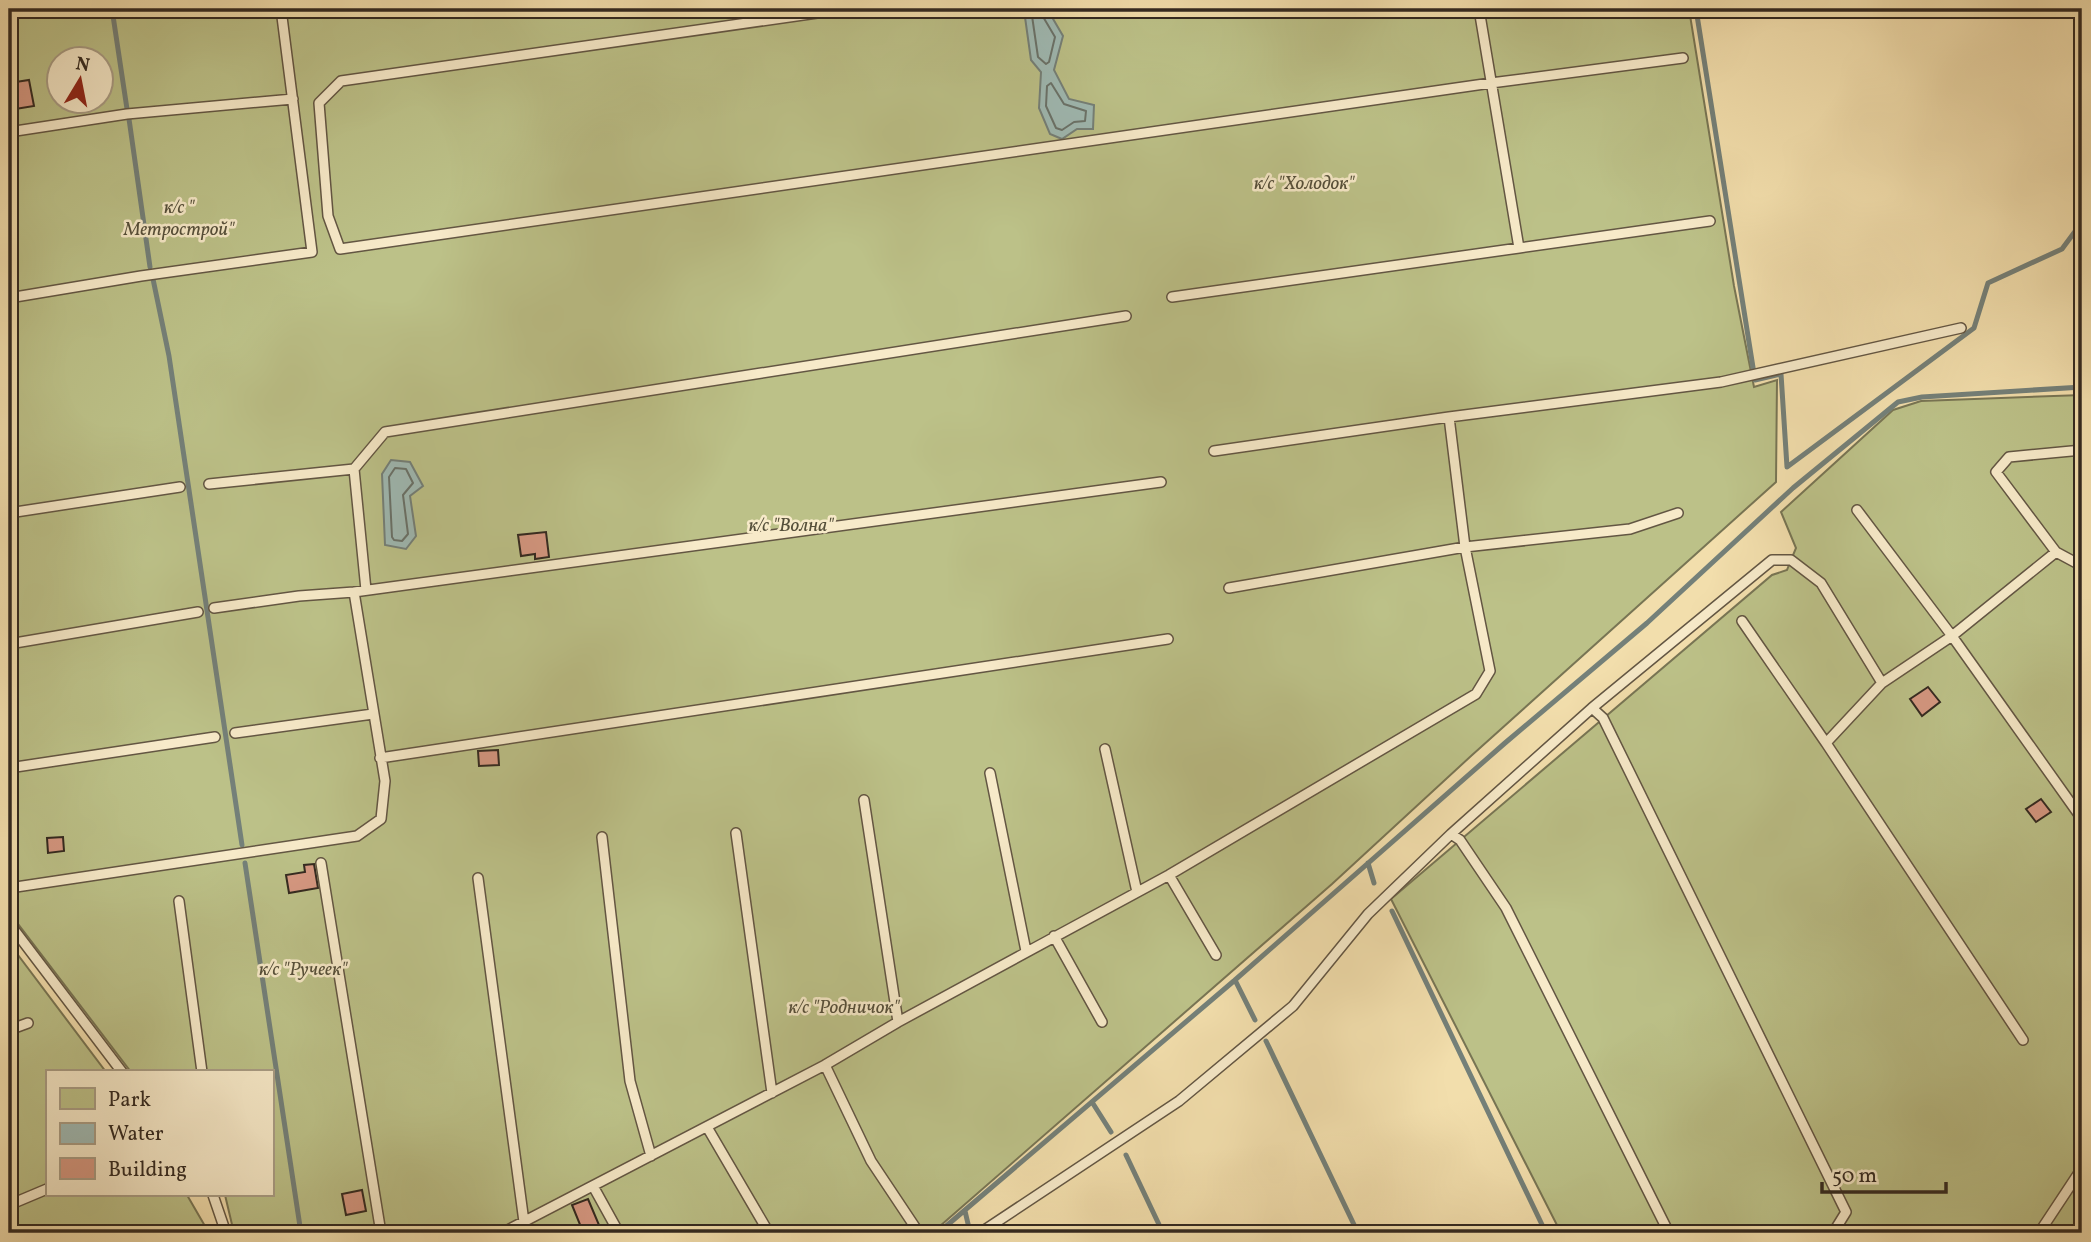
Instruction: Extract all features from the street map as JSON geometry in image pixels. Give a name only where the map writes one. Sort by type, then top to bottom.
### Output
[{"type":"lane","points":[[9,298],[312,252],[281,9]]},
{"type":"lane","points":[[845,9],[341,81],[319,103],[328,216],[340,249],[1491,83],[1683,58]]},
{"type":"lane","points":[[1479,9],[1520,248]]},
{"type":"lane","points":[[9,132],[127,114],[293,99]]},
{"type":"lane","points":[[1172,297],[1710,221]]},
{"type":"lane","points":[[209,484],[354,469],[385,432],[1126,316]]},
{"type":"lane","points":[[1214,452],[1449,417],[1721,382],[1961,328]]},
{"type":"lane","points":[[502,1233],[825,1065],[898,1021],[1169,875],[1476,694],[1490,671],[1465,547],[1449,417]]},
{"type":"lane","points":[[2082,450],[2009,457],[1996,472],[2056,552],[2082,566]]},
{"type":"lane","points":[[354,469],[366,590]]},
{"type":"lane","points":[[214,608],[299,596],[355,592],[1161,482]]},
{"type":"lane","points":[[9,513],[180,487]]},
{"type":"lane","points":[[1857,510],[1952,636],[2082,819]]},
{"type":"lane","points":[[1228,588],[1465,547],[1630,529],[1678,513]]},
{"type":"lane","points":[[1826,743],[1882,682],[1952,636],[2056,552]]},
{"type":"lane","points":[[980,1233],[1179,1101],[1293,1006],[1368,914],[1451,834],[1592,708],[1772,560],[1791,560],[1821,583],[1882,682]]},
{"type":"lane","points":[[9,892],[16,887],[357,836],[381,820],[384,781],[355,592]]},
{"type":"lane","points":[[9,644],[198,612]]},
{"type":"lane","points":[[1742,621],[2023,1040]]},
{"type":"lane","points":[[380,758],[1168,639]]},
{"type":"lane","points":[[1592,708],[1602,718],[1846,1212],[1833,1233]]},
{"type":"lane","points":[[235,733],[373,714]]},
{"type":"lane","points":[[9,768],[215,737]]},
{"type":"lane","points":[[1105,749],[1138,892]]},
{"type":"lane","points":[[990,773],[1026,951]]},
{"type":"lane","points":[[864,800],[898,1021]]},
{"type":"lane","points":[[736,833],[772,1093]]},
{"type":"lane","points":[[1451,834],[1460,840],[1506,908],[1669,1233]]},
{"type":"lane","points":[[602,837],[630,1082],[651,1156]]},
{"type":"lane","points":[[321,863],[381,1233]]},
{"type":"lane","points":[[1169,875],[1216,955]]},
{"type":"lane","points":[[478,878],[524,1222]]},
{"type":"lane","points":[[178,901],[202,1070]]},
{"type":"lane","points":[[9,923],[120,1070]]},
{"type":"lane","points":[[1055,936],[1102,1022]]},
{"type":"lane","points":[[9,1030],[28,1023]]},
{"type":"lane","points":[[825,1065],[871,1161],[919,1233]]},
{"type":"lane","points":[[707,1127],[769,1233]]},
{"type":"lane","points":[[2039,1233],[2082,1168]]},
{"type":"lane","points":[[593,1186],[619,1233]]},
{"type":"lane","points":[[9,1205],[46,1189]]},
{"type":"lane","points":[[213,1196],[226,1233]]},
{"type":"green space","points":[[9,9],[1689,9],[1734,286],[1754,387],[1777,380],[1776,482],[1332,884],[932,1233],[234,1233],[225,1196],[273,1196],[273,1070],[129,1070],[12,916],[9,918]]},
{"type":"green space","points":[[2082,395],[2082,1233],[1561,1233],[1391,899],[1772,575],[1787,570],[1796,548],[1781,512],[1893,410],[1921,401]]},
{"type":"green space","points":[[9,943],[104,1070],[46,1070],[46,1196],[188,1196],[209,1233],[9,1233]]},
{"type":"water","points":[[1024,10],[1049,12],[1063,36],[1054,70],[1069,99],[1094,105],[1093,129],[1077,129],[1062,139],[1050,134],[1039,108],[1041,72],[1031,60]]},
{"type":"water","points":[[391,460],[410,462],[423,486],[410,496],[416,536],[406,549],[385,545],[382,474]]},
{"type":"building","points":[[29,80],[34,106],[9,110],[9,83]]},
{"type":"building","points":[[546,532],[549,557],[535,559],[535,554],[521,556],[518,535]]},
{"type":"building","points":[[1928,687],[1940,702],[1922,716],[1910,699]]},
{"type":"building","points":[[498,750],[499,765],[479,766],[478,751]]},
{"type":"building","points":[[2041,799],[2051,812],[2036,822],[2026,809]]},
{"type":"building","points":[[63,837],[64,851],[48,853],[47,838]]},
{"type":"building","points":[[314,864],[318,888],[289,893],[286,875],[305,872],[304,865]]},
{"type":"building","points":[[362,1190],[366,1211],[346,1215],[342,1194]]},
{"type":"building","points":[[588,1199],[599,1225],[583,1232],[572,1205]]},
{"type":"waterway","points":[[112,9],[127,109]]},
{"type":"waterway","points":[[1696,9],[1755,380],[1781,374],[1787,467],[1974,328],[1988,283],[2062,249],[2082,222]]},
{"type":"waterway","points":[[129,119],[150,267]]},
{"type":"waterway","points":[[153,279],[169,356],[242,845]]},
{"type":"waterway","points":[[938,1233],[1647,623],[1793,488],[1898,402],[1922,397],[2082,387]]},
{"type":"waterway","points":[[245,863],[301,1233]]},
{"type":"waterway","points":[[1368,863],[1374,883]]},
{"type":"waterway","points":[[1392,911],[1546,1233]]},
{"type":"waterway","points":[[1235,980],[1255,1020]]},
{"type":"waterway","points":[[1266,1041],[1358,1233]]},
{"type":"waterway","points":[[1092,1102],[1111,1132]]},
{"type":"waterway","points":[[1126,1155],[1163,1233]]},
{"type":"waterway","points":[[965,1211],[969,1228]]},
{"type":"park label","name":"к/с \"Холодок\"","points":[[1304,182]]},
{"type":"park label","name":"к/с \" Метрострой\"","points":[[179,217]]},
{"type":"park label","name":"к/с \"Волна\"","points":[[791,524]]},
{"type":"park label","name":"к/с \"Ручеек\"","points":[[303,968]]},
{"type":"park label","name":"к/с \"Родничок\"","points":[[844,1006]]}]
